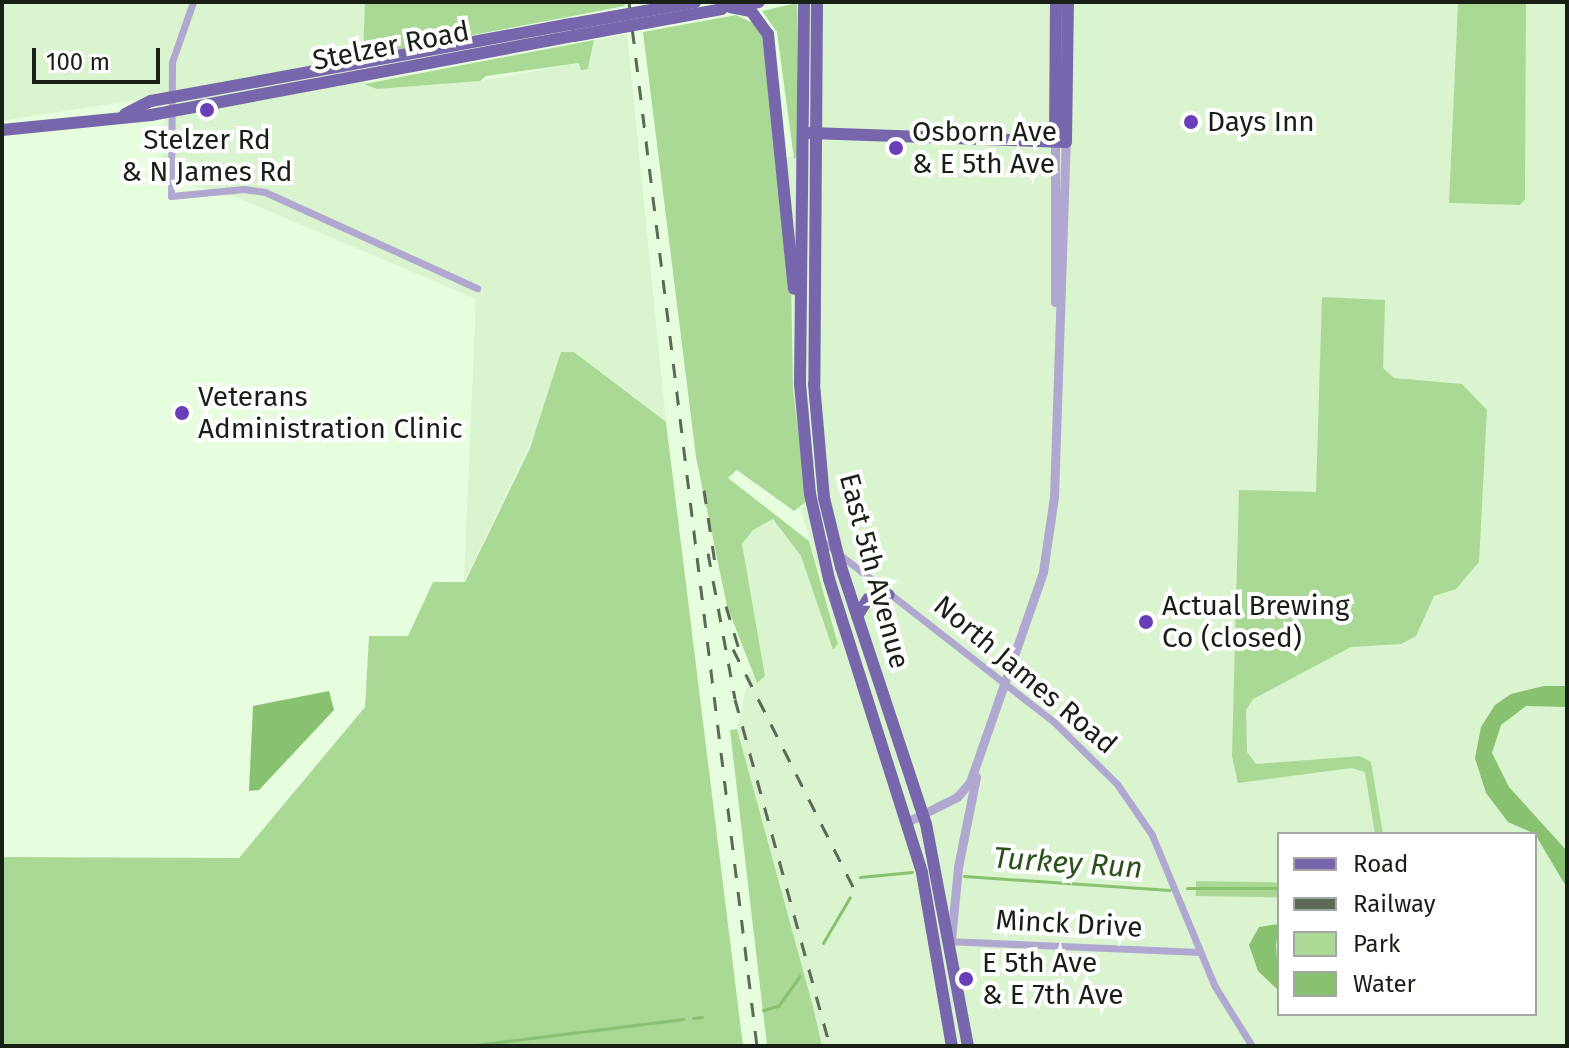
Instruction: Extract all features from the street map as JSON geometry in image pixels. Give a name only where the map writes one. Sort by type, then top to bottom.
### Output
[{"type":"main road","name":"Stelzer Road","points":[[174,111],[573,30],[695,2]]},
{"type":"main road","name":"Stelzer Road","points":[[174,96],[759,2]]},
{"type":"main road","name":"East 5th Avenue","points":[[804,2],[810,134],[814,399],[824,498],[857,616],[923,814],[951,939],[968,1046]]},
{"type":"main road","name":"East 5th Avenue","points":[[817,2],[800,372],[819,539],[907,822],[936,944],[952,1046]]},
{"type":"main road","points":[[1056,2],[1060,141]]},
{"type":"main road","points":[[1060,141],[1068,2]]},
{"type":"main road","points":[[726,8],[753,12],[768,34],[800,372]]},
{"type":"main road","points":[[125,114],[174,96]]},
{"type":"main road","points":[[2,130],[174,111]]},
{"type":"main road","points":[[810,134],[1060,141]]},
{"type":"main road","points":[[857,616],[871,596],[889,595]]},
{"type":"street","points":[[193,2],[172,62],[171,196],[244,189],[265,192],[477,288]]},
{"type":"street","points":[[951,939],[963,833],[980,760],[1038,592],[1051,532],[1060,141]]},
{"type":"street","name":"North James Road","points":[[819,539],[1079,744],[1117,784],[1152,835],[1200,952],[1234,1022],[1252,1046]]},
{"type":"street","points":[[907,822],[961,794],[980,760]]},
{"type":"street","name":"Minck Drive","points":[[936,944],[951,939],[1200,952]]},
{"type":"shaded area","points":[[2,2],[365,2],[364,84],[377,89],[480,81],[579,63],[588,70],[594,40],[627,34],[666,422],[574,352],[464,582],[476,299],[236,197],[160,176],[167,95],[2,121]]},
{"type":"shaded area","points":[[798,2],[1458,2],[1449,203],[1519,205],[1525,198],[1526,2],[1567,2],[1567,1046],[822,1046],[737,729],[750,671],[757,683],[765,676],[742,544],[753,530],[774,519],[801,556],[833,650],[838,637],[801,510],[807,501],[793,390],[793,309],[779,158],[798,156]]},
{"type":"green space","points":[[365,2],[624,2],[625,6],[363,56]]},
{"type":"green space","points":[[1458,2],[1526,2],[1525,199],[1520,205],[1449,203]]},
{"type":"green space","points":[[797,3],[798,156],[794,159],[777,32],[762,11]]},
{"type":"green space","points":[[736,15],[757,25],[762,37],[791,271],[793,390],[807,501],[794,511],[737,470],[728,478],[809,541],[838,644],[833,650],[801,556],[773,519],[753,530],[742,544],[765,676],[757,683],[727,606],[696,457],[643,32]]},
{"type":"green space","points":[[594,40],[588,69],[581,70],[579,63],[486,76],[480,81],[377,89],[364,84]]},
{"type":"green space","points":[[1322,297],[1385,300],[1383,368],[1394,378],[1462,384],[1487,410],[1479,562],[1456,589],[1434,596],[1416,636],[1401,644],[1351,647],[1253,699],[1246,710],[1247,752],[1256,764],[1360,756],[1371,762],[1383,832],[1375,832],[1365,772],[1352,768],[1238,783],[1232,756],[1239,490],[1316,492]]},
{"type":"green space","points":[[561,352],[574,352],[666,422],[743,1046],[2,1046],[2,857],[239,858],[365,707],[369,636],[408,636],[433,582],[465,582],[530,448]]},
{"type":"green space","points":[[737,729],[822,1046],[767,1046],[730,730]]},
{"type":"green space","points":[[1196,881],[1277,882],[1277,897],[1196,896]]},
{"type":"water","points":[[1544,686],[1567,686],[1567,707],[1526,706],[1501,725],[1492,753],[1509,787],[1567,851],[1567,888],[1537,837],[1537,832],[1508,822],[1486,793],[1475,758],[1481,727],[1495,705],[1511,694]]},
{"type":"water","points":[[329,691],[334,710],[259,790],[249,791],[253,706]]},
{"type":"water","points":[[1277,924],[1277,989],[1258,971],[1249,945],[1259,927]]},
{"type":"waterway","name":"Turkey Run","points":[[860,877],[912,872]]},
{"type":"waterway","name":"Turkey Run","points":[[964,876],[1170,890]]},
{"type":"waterway","name":"Turkey Run","points":[[1187,888],[1277,888]]},
{"type":"waterway","name":"Turkey Run","points":[[823,943],[850,897]]},
{"type":"waterway","name":"Turkey Run","points":[[763,1010],[778,1006],[800,976]]},
{"type":"waterway","name":"Turkey Run","points":[[693,1018],[702,1017]]},
{"type":"waterway","name":"Turkey Run","points":[[467,1046],[683,1019]]},
{"type":"railway","points":[[629,2],[757,1046]]},
{"type":"railway","points":[[704,490],[715,563]]},
{"type":"railway","points":[[708,553],[735,699],[830,1046]]},
{"type":"railway","points":[[726,606],[742,659]]},
{"type":"railway","points":[[733,649],[856,893]]},
{"type":"place","name":"Stelzer Rd & N James Rd","points":[[207,110]]},
{"type":"place","name":"Days Inn","points":[[1191,122]]},
{"type":"place","name":"Osborn Ave & E 5th Ave","points":[[896,148]]},
{"type":"place","name":"Veterans Administration Clinic","points":[[182,413]]},
{"type":"place","name":"Actual Brewing Co (closed)","points":[[1146,622]]},
{"type":"place","name":"E 5th Ave & E 7th Ave","points":[[966,979]]}]
